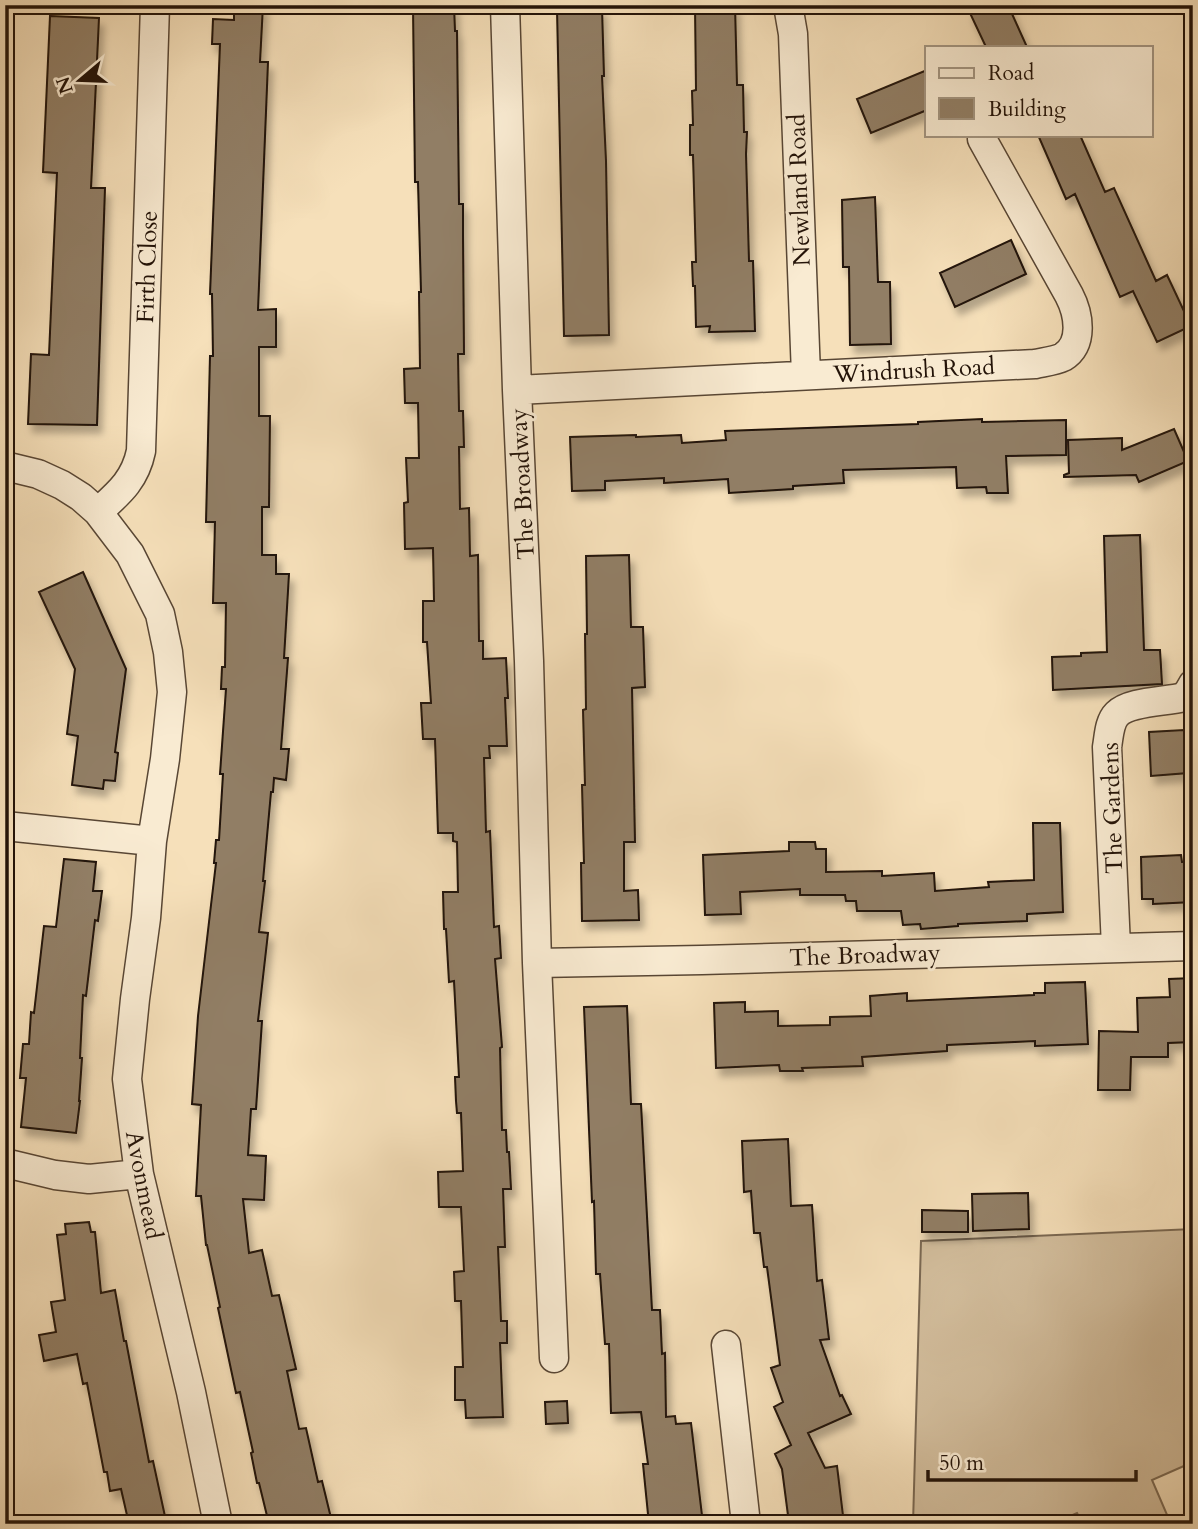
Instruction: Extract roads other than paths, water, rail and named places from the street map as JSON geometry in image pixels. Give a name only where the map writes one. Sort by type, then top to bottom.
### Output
[{"type":"street","name":"Firth Close","points":[[98,512],[120,493],[132,478],[141,451],[155,5]]},
{"type":"street","name":"The Broadway","points":[[505,5],[517,390],[530,674],[537,963],[554,1358]]},
{"type":"street","name":"Newland Road","points":[[788,5],[793,34],[806,374]]},
{"type":"street","name":"Windrush Road","points":[[517,390],[1035,364],[1061,358],[1070,351],[1079,326],[1078,314],[982,139]]},
{"type":"street","name":"Avonmead","points":[[5,466],[38,474],[62,485],[98,512],[130,554],[160,614],[168,652],[172,692],[152,841],[127,1079],[138,1174],[191,1392],[218,1524]]},
{"type":"street","name":"The Gardens","points":[[1116,947],[1107,747],[1110,727],[1116,715],[1126,709],[1184,696],[1193,684]]},
{"type":"street","points":[[5,827],[152,841]]},
{"type":"street","name":"The Broadway","points":[[537,963],[1193,946]]},
{"type":"street","points":[[5,1163],[55,1175],[89,1179],[138,1174]]},
{"type":"street","points":[[726,1345],[746,1524]]}]
